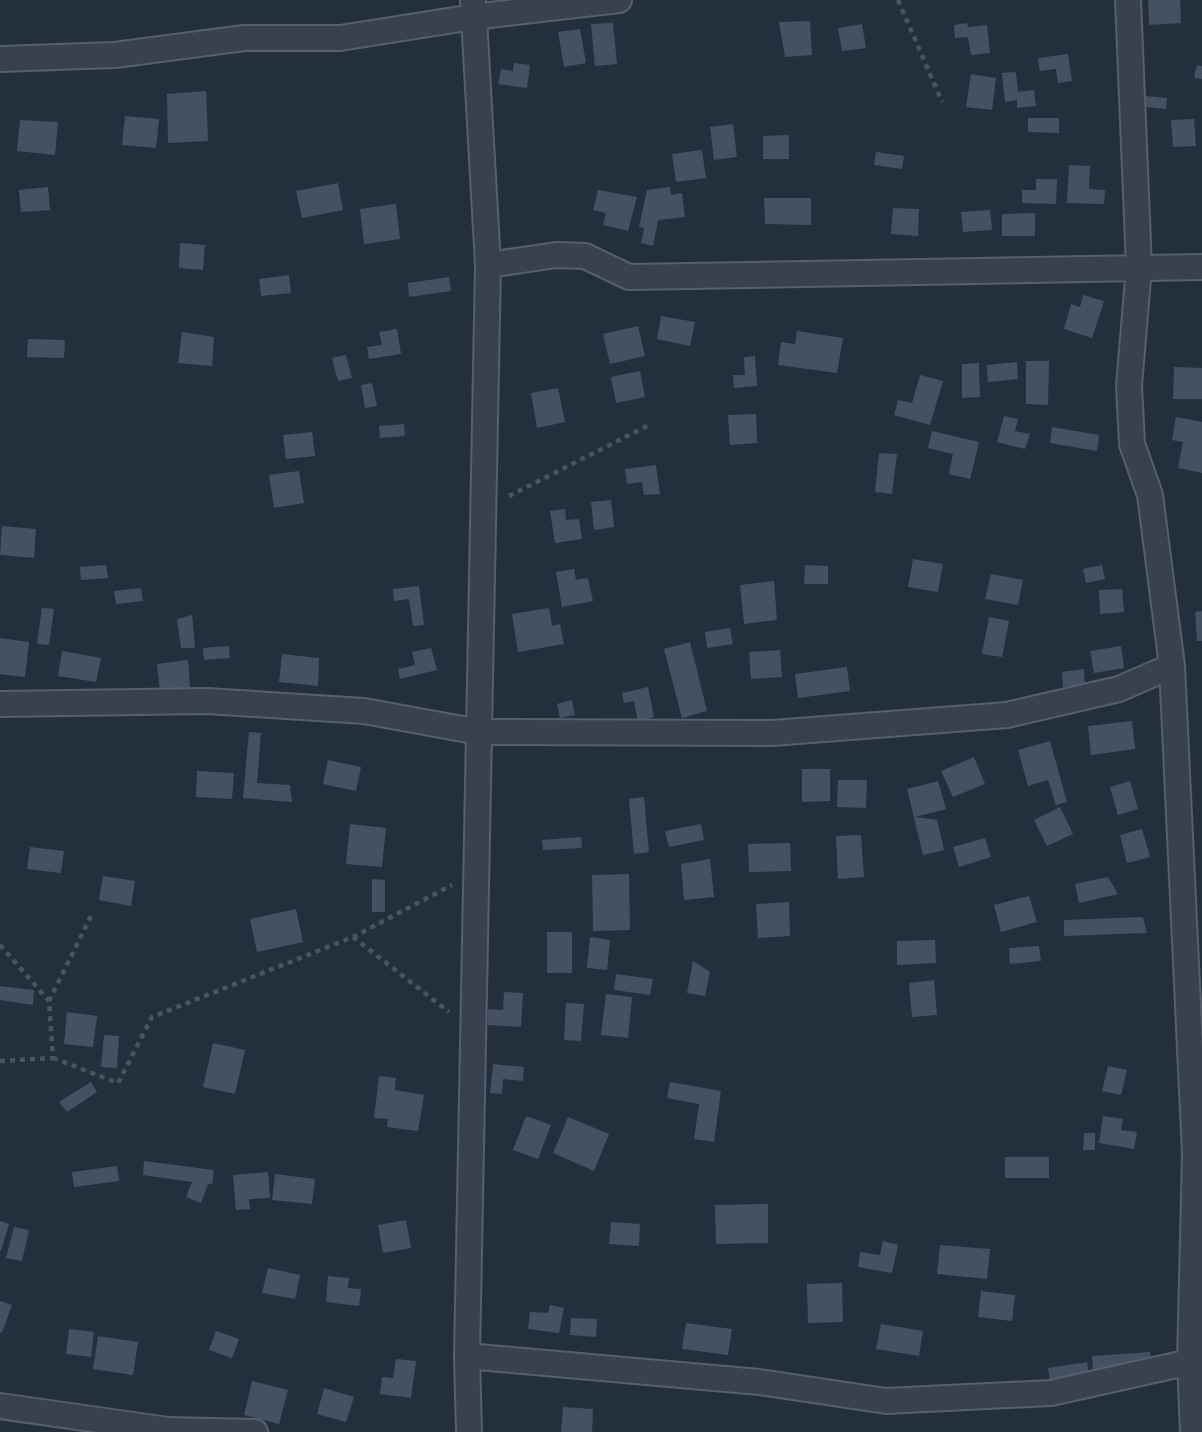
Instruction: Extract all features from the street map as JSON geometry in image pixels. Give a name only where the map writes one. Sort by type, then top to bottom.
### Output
[{"type":"street","points":[[0,59],[115,55],[244,38],[340,38],[473,8],[619,0]]},
{"type":"street","points":[[1128,0],[1139,267],[1129,386],[1132,444],[1150,495],[1172,666],[1195,1154],[1190,1362],[1193,1432]]},
{"type":"street","points":[[469,1432],[467,1356],[488,265],[473,8]]},
{"type":"street","points":[[488,265],[556,255],[585,256],[629,277],[1202,267]]},
{"type":"street","points":[[0,704],[207,701],[364,710],[479,732],[772,733],[1007,715],[1119,689],[1172,666]]},
{"type":"street","points":[[467,1356],[758,1382],[886,1401],[1051,1393],[1190,1362]]},
{"type":"street","points":[[0,1406],[168,1430],[256,1432]]},
{"type":"path","points":[[898,0],[942,102]]},
{"type":"path","points":[[484,509],[649,425]]},
{"type":"path","points":[[0,1061],[53,1058],[118,1083],[152,1017],[353,937],[476,872]]},
{"type":"path","points":[[53,1058],[50,1001],[93,912]]},
{"type":"path","points":[[353,937],[473,1031]]},
{"type":"path","points":[[0,945],[50,1001]]},
{"type":"building","points":[[1148,0],[1180,0],[1181,23],[1149,25]]},
{"type":"building","points":[[810,21],[812,55],[785,57],[779,22]]},
{"type":"building","points":[[613,23],[617,64],[595,66],[591,24]]},
{"type":"building","points":[[967,23],[968,27],[987,25],[990,53],[971,55],[968,37],[955,38],[954,25]]},
{"type":"building","points":[[862,24],[866,48],[842,51],[838,28]]},
{"type":"building","points":[[580,29],[586,63],[564,67],[558,32]]},
{"type":"building","points":[[1068,54],[1072,81],[1058,83],[1056,69],[1040,71],[1038,58]]},
{"type":"building","points":[[514,63],[530,65],[527,88],[498,84],[501,69],[513,71]]},
{"type":"building","points":[[1197,65],[1202,66],[1202,79],[1194,78]]},
{"type":"building","points":[[1016,72],[1018,92],[1034,90],[1036,106],[1017,108],[1017,100],[1005,102],[1002,73]]},
{"type":"building","points":[[971,74],[996,78],[992,110],[966,107]]},
{"type":"building","points":[[206,91],[208,141],[168,143],[167,94]]},
{"type":"building","points":[[1146,96],[1167,98],[1166,109],[1145,107]]},
{"type":"building","points":[[125,116],[159,119],[156,148],[122,145]]},
{"type":"building","points":[[1028,118],[1059,118],[1059,133],[1028,132]]},
{"type":"building","points":[[1194,119],[1196,146],[1173,147],[1171,120]]},
{"type":"building","points":[[20,120],[58,122],[55,155],[17,151]]},
{"type":"building","points":[[733,124],[737,157],[714,160],[710,127]]},
{"type":"building","points":[[789,135],[789,159],[763,159],[763,136]]},
{"type":"building","points":[[702,150],[706,178],[676,182],[672,154]]},
{"type":"building","points":[[876,152],[904,156],[902,169],[874,165]]},
{"type":"building","points":[[1069,165],[1090,166],[1089,189],[1105,190],[1104,204],[1067,203]]},
{"type":"building","points":[[1036,179],[1057,179],[1056,204],[1022,203],[1022,190],[1036,190]]},
{"type":"building","points":[[338,183],[343,210],[302,218],[296,191]]},
{"type":"building","points":[[48,187],[50,210],[21,212],[19,190]]},
{"type":"building","points":[[670,187],[671,195],[682,193],[685,217],[658,220],[653,246],[641,243],[644,228],[639,227],[647,190]]},
{"type":"building","points":[[598,190],[637,197],[628,231],[603,225],[606,213],[593,210]]},
{"type":"building","points":[[764,198],[811,198],[811,225],[765,224]]},
{"type":"building","points":[[396,204],[400,239],[364,244],[360,209]]},
{"type":"building","points":[[893,208],[919,209],[918,236],[891,234]]},
{"type":"building","points":[[990,210],[992,230],[963,232],[961,212]]},
{"type":"building","points":[[1035,213],[1035,236],[1002,236],[1002,214]]},
{"type":"building","points":[[180,243],[205,245],[203,270],[179,268]]},
{"type":"building","points":[[289,275],[291,293],[261,296],[259,279]]},
{"type":"building","points":[[449,277],[451,291],[409,297],[408,283]]},
{"type":"building","points":[[1083,295],[1104,301],[1092,338],[1064,329],[1071,304],[1080,307]]},
{"type":"building","points":[[661,316],[695,322],[690,346],[657,339]]},
{"type":"building","points":[[638,326],[645,356],[610,364],[603,334]]},
{"type":"building","points":[[397,329],[401,354],[369,359],[367,347],[382,345],[379,332]]},
{"type":"building","points":[[797,331],[843,338],[837,373],[778,365],[781,342],[795,344]]},
{"type":"building","points":[[182,332],[214,337],[212,366],[178,363]]},
{"type":"building","points":[[28,339],[65,340],[64,358],[27,357]]},
{"type":"building","points":[[346,355],[352,378],[338,381],[332,358]]},
{"type":"building","points":[[755,356],[757,386],[734,388],[733,375],[745,375],[744,357]]},
{"type":"building","points":[[1026,361],[1049,361],[1048,405],[1026,404]]},
{"type":"building","points":[[1017,362],[1018,379],[988,382],[987,365]]},
{"type":"building","points":[[979,363],[980,397],[962,398],[962,364]]},
{"type":"building","points":[[1174,367],[1202,368],[1202,399],[1173,399]]},
{"type":"building","points":[[640,371],[645,397],[616,403],[611,377]]},
{"type":"building","points":[[920,375],[943,381],[930,425],[894,415],[898,400],[912,403]]},
{"type":"building","points":[[372,383],[377,406],[365,408],[361,385]]},
{"type":"building","points":[[558,388],[565,422],[537,428],[531,393]]},
{"type":"building","points":[[756,414],[757,443],[730,445],[728,415]]},
{"type":"building","points":[[1004,416],[1018,419],[1015,431],[1030,434],[1025,449],[997,442]]},
{"type":"building","points":[[1176,417],[1202,422],[1202,473],[1178,468],[1183,442],[1172,440]]},
{"type":"building","points":[[404,424],[405,436],[380,438],[379,426]]},
{"type":"building","points":[[1052,427],[1099,435],[1097,451],[1050,443]]},
{"type":"building","points":[[932,431],[979,442],[970,479],[949,474],[953,454],[928,448]]},
{"type":"building","points":[[312,432],[315,456],[286,459],[283,435]]},
{"type":"building","points":[[879,453],[897,454],[892,494],[875,492]]},
{"type":"building","points":[[656,465],[660,494],[644,495],[642,482],[627,484],[625,469]]},
{"type":"building","points":[[299,471],[304,503],[274,508],[269,475]]},
{"type":"building","points":[[611,500],[614,527],[594,530],[591,502]]},
{"type":"building","points":[[565,509],[566,520],[579,519],[582,539],[555,543],[550,511]]},
{"type":"building","points":[[2,526],[36,529],[34,558],[0,555]]},
{"type":"building","points":[[913,559],[943,564],[938,592],[908,587]]},
{"type":"building","points":[[106,565],[108,578],[81,580],[80,567]]},
{"type":"building","points":[[805,565],[828,566],[828,584],[804,584]]},
{"type":"building","points":[[1102,565],[1105,579],[1086,583],[1083,569]]},
{"type":"building","points":[[574,569],[576,580],[588,578],[593,601],[562,607],[556,572]]},
{"type":"building","points":[[991,574],[1023,580],[1018,605],[985,599]]},
{"type":"building","points":[[774,581],[777,620],[744,624],[740,585]]},
{"type":"building","points":[[419,586],[424,625],[413,626],[409,599],[394,601],[393,589]]},
{"type":"building","points":[[141,588],[143,601],[116,604],[114,591]]},
{"type":"building","points":[[1122,589],[1124,612],[1100,614],[1099,590]]},
{"type":"building","points":[[42,608],[54,609],[49,645],[37,644]]},
{"type":"building","points":[[549,608],[552,626],[560,624],[564,644],[518,652],[512,614]]},
{"type":"building","points":[[1202,611],[1202,641],[1197,641],[1195,612]]},
{"type":"building","points":[[192,615],[195,648],[181,648],[177,619]]},
{"type":"building","points":[[989,617],[1009,621],[1002,657],[982,654]]},
{"type":"building","points":[[730,628],[733,644],[707,648],[705,632]]},
{"type":"building","points":[[0,638],[29,642],[25,677],[0,674]]},
{"type":"building","points":[[690,642],[707,711],[682,718],[664,649]]},
{"type":"building","points":[[229,646],[230,658],[204,660],[203,648]]},
{"type":"building","points":[[1121,646],[1124,668],[1094,673],[1090,651]]},
{"type":"building","points":[[431,648],[437,670],[400,679],[398,669],[415,665],[412,652]]},
{"type":"building","points":[[780,650],[782,677],[751,679],[749,652]]},
{"type":"building","points":[[62,651],[101,658],[96,682],[58,676]]},
{"type":"building","points":[[282,654],[319,658],[318,686],[279,682]]},
{"type":"building","points":[[188,660],[190,688],[160,691],[157,664]]},
{"type":"building","points":[[847,667],[850,691],[798,698],[795,674]]},
{"type":"building","points":[[1084,669],[1085,685],[1063,687],[1062,672]]},
{"type":"building","points":[[648,687],[654,717],[638,721],[634,701],[624,703],[622,693]]},
{"type":"building","points":[[572,700],[575,715],[560,718],[557,704]]},
{"type":"building","points":[[1132,721],[1135,749],[1091,755],[1088,726]]},
{"type":"building","points":[[249,732],[261,733],[257,783],[290,785],[292,802],[243,798]]},
{"type":"building","points":[[1050,741],[1067,802],[1056,805],[1048,780],[1028,786],[1018,750]]},
{"type":"building","points":[[974,757],[985,784],[953,797],[941,771]]},
{"type":"building","points":[[328,760],[361,767],[356,791],[323,784]]},
{"type":"building","points":[[802,769],[830,769],[830,801],[802,802]]},
{"type":"building","points":[[197,771],[234,773],[232,799],[196,797]]},
{"type":"building","points":[[838,780],[867,780],[866,808],[837,807]]},
{"type":"building","points":[[938,781],[946,809],[915,817],[937,820],[944,850],[923,855],[907,789]]},
{"type":"building","points":[[1130,781],[1138,809],[1118,815],[1110,787]]},
{"type":"building","points":[[644,797],[649,852],[634,854],[629,799]]},
{"type":"building","points":[[1060,807],[1073,834],[1047,846],[1034,820]]},
{"type":"building","points":[[350,824],[386,828],[382,867],[346,864]]},
{"type":"building","points":[[701,824],[704,840],[669,847],[665,831]]},
{"type":"building","points":[[1142,829],[1150,857],[1127,863],[1120,835]]},
{"type":"building","points":[[861,835],[864,877],[838,879],[836,836]]},
{"type":"building","points":[[581,837],[582,848],[543,850],[542,840]]},
{"type":"building","points":[[985,838],[991,857],[959,867],[953,847]]},
{"type":"building","points":[[790,843],[791,871],[749,872],[748,844]]},
{"type":"building","points":[[30,847],[64,851],[61,873],[27,869]]},
{"type":"building","points":[[710,859],[714,897],[684,900],[681,864]]},
{"type":"building","points":[[629,874],[630,930],[593,931],[592,875]]},
{"type":"building","points":[[103,876],[135,881],[131,906],[99,900]]},
{"type":"building","points":[[1108,877],[1118,894],[1079,903],[1075,884]]},
{"type":"building","points":[[372,879],[385,880],[385,912],[372,912]]},
{"type":"building","points":[[1029,896],[1037,922],[1001,932],[994,905]]},
{"type":"building","points":[[789,902],[790,936],[758,938],[756,904]]},
{"type":"building","points":[[296,909],[303,942],[257,952],[250,919]]},
{"type":"building","points":[[1143,917],[1147,933],[1064,936],[1064,920]]},
{"type":"building","points":[[547,932],[572,932],[572,973],[547,973]]},
{"type":"building","points":[[590,937],[610,940],[607,970],[587,968]]},
{"type":"building","points":[[935,940],[936,963],[897,965],[897,941]]},
{"type":"building","points":[[1039,946],[1041,961],[1010,964],[1009,948]]},
{"type":"building","points":[[693,961],[710,972],[705,996],[687,993]]},
{"type":"building","points":[[616,974],[653,979],[650,995],[614,990]]},
{"type":"building","points":[[934,980],[937,1015],[912,1017],[909,983]]},
{"type":"building","points":[[0,986],[34,990],[33,1005],[0,1000]]},
{"type":"building","points":[[504,992],[523,993],[521,1027],[488,1025],[488,1009],[503,1010]]},
{"type":"building","points":[[606,994],[632,997],[628,1038],[601,1035]]},
{"type":"building","points":[[566,1003],[584,1004],[581,1041],[564,1040]]},
{"type":"building","points":[[67,1012],[97,1016],[93,1047],[64,1044]]},
{"type":"building","points":[[104,1035],[119,1036],[117,1068],[101,1067]]},
{"type":"building","points":[[213,1043],[245,1050],[235,1094],[203,1087]]},
{"type":"building","points":[[493,1064],[524,1067],[523,1081],[503,1079],[502,1094],[490,1093]]},
{"type":"building","points":[[1108,1066],[1127,1070],[1121,1095],[1102,1091]]},
{"type":"building","points":[[379,1076],[396,1078],[395,1090],[424,1095],[418,1131],[387,1127],[388,1119],[374,1118]]},
{"type":"building","points":[[91,1082],[97,1092],[67,1112],[59,1102]]},
{"type":"building","points":[[670,1082],[721,1091],[714,1142],[694,1139],[699,1104],[667,1098]]},
{"type":"building","points":[[526,1116],[551,1125],[538,1159],[513,1150]]},
{"type":"building","points":[[1103,1116],[1123,1119],[1121,1130],[1137,1132],[1134,1149],[1099,1143]]},
{"type":"building","points":[[568,1117],[609,1134],[594,1171],[553,1153]]},
{"type":"building","points":[[1084,1133],[1095,1133],[1095,1150],[1083,1150]]},
{"type":"building","points":[[1005,1157],[1049,1157],[1049,1178],[1005,1178]]},
{"type":"building","points":[[144,1161],[214,1170],[212,1184],[208,1184],[201,1203],[186,1197],[192,1182],[143,1175]]},
{"type":"building","points":[[117,1166],[119,1181],[74,1187],[72,1172]]},
{"type":"building","points":[[268,1172],[270,1198],[249,1199],[250,1209],[236,1210],[233,1175]]},
{"type":"building","points":[[275,1174],[315,1179],[312,1204],[272,1200]]},
{"type":"building","points":[[768,1204],[768,1243],[716,1244],[715,1205]]},
{"type":"building","points":[[406,1220],[411,1248],[383,1253],[378,1225]]},
{"type":"building","points":[[0,1221],[9,1224],[1,1251],[0,1251]]},
{"type":"building","points":[[611,1222],[640,1224],[639,1246],[609,1244]]},
{"type":"building","points":[[14,1227],[29,1230],[22,1261],[6,1258]]},
{"type":"building","points":[[883,1241],[898,1245],[892,1273],[858,1267],[860,1252],[880,1255]]},
{"type":"building","points":[[940,1245],[990,1249],[987,1279],[937,1274]]},
{"type":"building","points":[[268,1268],[300,1275],[295,1299],[262,1293]]},
{"type":"building","points":[[328,1276],[349,1278],[348,1288],[361,1289],[359,1306],[326,1302]]},
{"type":"building","points":[[842,1283],[843,1322],[808,1323],[807,1284]]},
{"type":"building","points":[[981,1291],[1015,1295],[1012,1321],[978,1317]]},
{"type":"building","points":[[0,1301],[12,1305],[2,1333],[0,1332]]},
{"type":"building","points":[[550,1305],[564,1308],[559,1333],[528,1329],[530,1312],[548,1313]]},
{"type":"building","points":[[571,1318],[597,1319],[596,1337],[570,1335]]},
{"type":"building","points":[[686,1323],[732,1329],[728,1355],[682,1349]]},
{"type":"building","points":[[881,1324],[923,1331],[919,1356],[876,1349]]},
{"type":"building","points":[[69,1329],[94,1332],[91,1357],[66,1354]]},
{"type":"building","points":[[216,1331],[239,1339],[232,1358],[209,1350]]},
{"type":"building","points":[[98,1336],[138,1342],[133,1375],[93,1369]]},
{"type":"building","points":[[1150,1352],[1152,1369],[1093,1373],[1092,1356]]},
{"type":"building","points":[[396,1359],[416,1361],[411,1398],[380,1394],[382,1377],[393,1378]]},
{"type":"building","points":[[1087,1362],[1091,1387],[1052,1394],[1048,1368]]},
{"type":"building","points":[[252,1381],[288,1390],[279,1424],[244,1415]]},
{"type":"building","points":[[324,1388],[354,1397],[346,1422],[317,1414]]},
{"type":"building","points":[[563,1407],[593,1409],[592,1432],[561,1432]]}]
